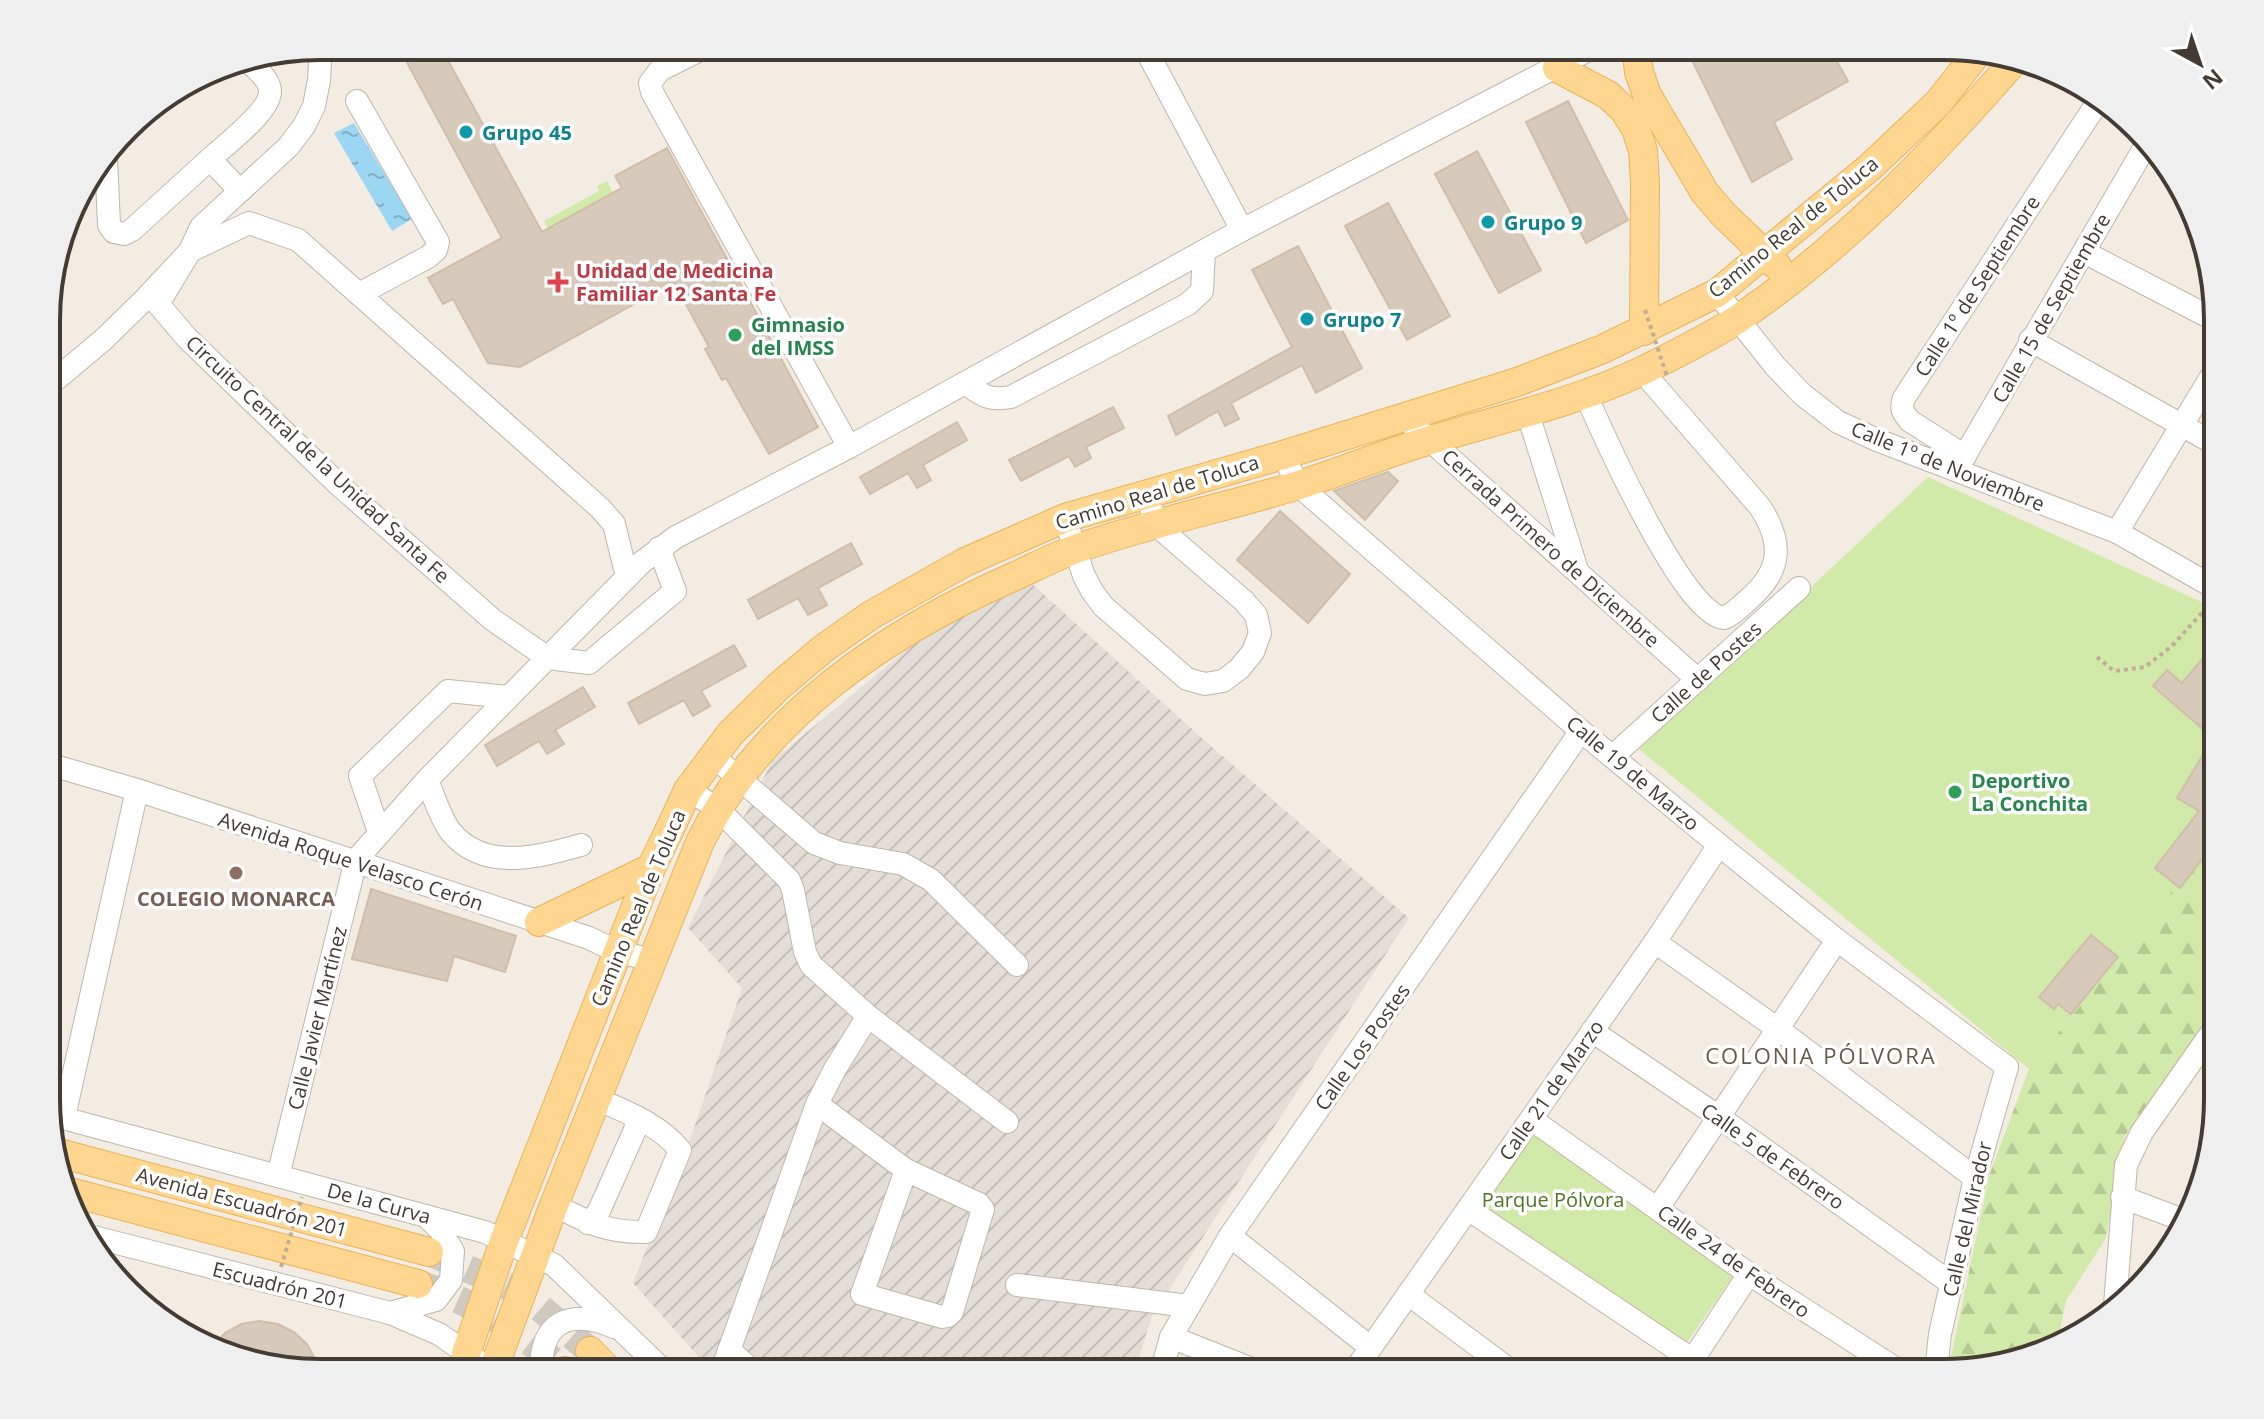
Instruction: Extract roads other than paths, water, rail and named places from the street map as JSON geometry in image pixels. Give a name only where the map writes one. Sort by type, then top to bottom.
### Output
[{"type":"main road","points":[[1638,60],[1647,95],[1705,193],[1792,279]]},
{"type":"main road","name":"Camino Real de Toluca","points":[[463,1359],[504,1241],[651,868],[688,790],[731,733],[824,648],[871,615],[965,562],[1065,518],[1283,455],[1517,382],[1603,349],[1644,320],[1717,293],[1870,167],[1938,103],[1970,62]]},
{"type":"main road","points":[[1557,68],[1608,95],[1624,110],[1636,129],[1643,151],[1645,183],[1644,320]]},
{"type":"main road","name":"Camino Real de Toluca","points":[[499,1359],[554,1205],[700,842],[717,808],[756,755],[805,707],[889,642],[968,598],[1076,549],[1298,485],[1432,440],[1528,414],[1612,383],[1654,373],[1738,319],[1792,279],[1893,190],[1959,125],[2008,69]]},
{"type":"main road","points":[[1603,349],[1612,383]]},
{"type":"main road","points":[[824,648],[844,674]]},
{"type":"main road","points":[[539,922],[651,868]]},
{"type":"main road","name":"Avenida Escuadrón 201","points":[[67,1155],[429,1252]]},
{"type":"main road","name":"Avenida Escuadrón 201","points":[[78,1194],[418,1284]]},
{"type":"main road","points":[[590,1351],[597,1359]]},
{"type":"street","points":[[1152,60],[1242,230]]},
{"type":"street","points":[[356,860],[427,780],[659,548],[1242,230],[1571,60]]},
{"type":"street","points":[[60,376],[103,340],[190,251],[201,227],[288,147],[314,106],[320,61]]},
{"type":"street","points":[[678,61],[660,70],[650,83],[652,92],[849,447]]},
{"type":"street","points":[[107,173],[109,225],[114,232],[124,234],[263,111],[271,89],[256,69]]},
{"type":"street","points":[[357,101],[438,242],[436,250],[428,257],[359,294]]},
{"type":"street","name":"Calle 1º de Septiembre","points":[[1961,464],[1910,421],[1903,414],[1901,406],[2094,108]]},
{"type":"street","name":"Calle 15 de Septiembre","points":[[1961,464],[2030,340],[2142,152]]},
{"type":"street","points":[[210,159],[240,191]]},
{"type":"street","points":[[190,251],[249,223],[298,240],[600,508],[614,524],[627,577]]},
{"type":"street","name":"Circuito Central de la Unidad Santa Fe","points":[[190,251],[158,304],[187,338],[339,485],[493,620],[548,658]]},
{"type":"street","points":[[965,383],[984,397],[995,400],[1011,397],[1188,304],[1202,291],[1204,251]]},
{"type":"street","points":[[2084,252],[2203,314]]},
{"type":"street","name":"Calle 1º de Noviembre","points":[[1717,293],[1784,376],[1838,422],[1961,464],[2117,532],[2203,581]]},
{"type":"street","points":[[2030,340],[2203,437]]},
{"type":"street","points":[[1585,393],[1620,471],[1663,551],[1711,614],[1717,618],[1731,615],[1766,584],[1775,566],[1771,524],[1654,373]]},
{"type":"street","points":[[2117,532],[2203,391]]},
{"type":"street","points":[[1528,414],[1577,571]]},
{"type":"street","name":"Cerrada Primero de Diciembre","points":[[1404,417],[1698,680]]},
{"type":"street","name":"Calle 19 de Marzo","points":[[1283,455],[1298,485],[1581,731],[1837,940],[2007,1067]]},
{"type":"street","points":[[1065,518],[1084,576],[1103,606],[1187,679],[1205,684],[1223,681],[1239,669],[1253,652],[1260,633],[1256,615],[1156,525],[1147,494]]},
{"type":"street","points":[[548,658],[589,663],[675,591],[659,548]]},
{"type":"street","name":"Calle de Postes","points":[[1613,756],[1799,588]]},
{"type":"street","points":[[379,832],[360,776],[448,691],[508,697]]},
{"type":"street","name":"Calle Los Postes","points":[[1165,1358],[1171,1337],[1230,1236],[1581,731]]},
{"type":"street","points":[[714,757],[814,843],[840,853],[903,864],[919,871],[1017,965]]},
{"type":"street","name":"Avenida Roque Velasco Cerón","points":[[60,768],[356,860],[589,938],[618,952],[653,960]]},
{"type":"street","points":[[427,780],[449,830],[470,849],[501,859],[537,857],[581,845]]},
{"type":"street","points":[[60,1100],[137,790]]},
{"type":"street","points":[[688,790],[717,808],[789,880],[805,952],[811,965],[868,1016],[1007,1122]]},
{"type":"street","name":"Calle 21 de Marzo","points":[[1363,1358],[1655,942],[1719,845]]},
{"type":"street","name":"Calle Javier Martínez","points":[[278,1176],[356,860]]},
{"type":"street","points":[[1658,1208],[1837,940]]},
{"type":"street","points":[[1655,942],[1778,1029],[1975,1178]]},
{"type":"street","points":[[726,1359],[817,1104],[868,1016]]},
{"type":"street","name":"Calle 5 de Febrero","points":[[1592,1031],[1719,1117],[1952,1284]]},
{"type":"street","points":[[2116,1294],[2126,1165],[2133,1148],[2203,1063]]},
{"type":"street","name":"Calle del Mirador","points":[[1937,1358],[1940,1334],[1975,1178],[2007,1067]]},
{"type":"street","points":[[554,1205],[588,1223],[618,1232],[646,1232],[680,1150],[670,1138],[637,1117],[597,1099]]},
{"type":"street","points":[[817,1104],[906,1170],[979,1204],[983,1209],[952,1312],[948,1316],[942,1317],[862,1294],[906,1170]]},
{"type":"street","name":"De la Curva","points":[[61,1117],[485,1232],[554,1265],[652,1359]]},
{"type":"street","points":[[588,1223],[598,1213],[635,1130],[637,1117]]},
{"type":"street","name":"Calle 24 de Febrero","points":[[1531,1119],[1749,1274],[1879,1358]]},
{"type":"street","points":[[2122,1197],[2175,1217]]},
{"type":"street","points":[[1468,1209],[1677,1358]]},
{"type":"street","points":[[390,1313],[436,1300],[451,1280],[453,1251],[440,1230],[426,1216]]},
{"type":"street","points":[[1230,1236],[1370,1347]]},
{"type":"street","name":"Escuadrón 201","points":[[101,1239],[390,1313],[439,1334],[455,1359]]},
{"type":"street","points":[[1693,1358],[1749,1274]]},
{"type":"street","points":[[1017,1285],[1189,1306]]},
{"type":"street","points":[[1408,1294],[1494,1358]]},
{"type":"street","points":[[550,1359],[543,1346],[551,1332],[570,1319],[593,1318],[626,1332]]},
{"type":"street","points":[[1171,1337],[1225,1358]]},
{"type":"street","points":[[729,1350],[739,1359]]},
{"type":"water","points":[[354,123],[412,219],[392,231],[334,133]]},
{"type":"tunnel","points":[[429,1252],[523,1293],[590,1351]]},
{"type":"tunnel","points":[[419,1284],[494,1318],[550,1359]]},
{"type":"place","name":"Grupo 45","points":[[466,132]]},
{"type":"place","name":"Grupo 9","points":[[1488,222]]},
{"type":"place","name":"Unidad de Medicina Familiar 12 Santa Fe","points":[[558,282]]},
{"type":"place","name":"Grupo 7","points":[[1307,319]]},
{"type":"place","name":"Gimnasio del IMSS","points":[[735,335]]},
{"type":"place","name":"Deportivo La Conchita","points":[[1955,792]]},
{"type":"place","name":"COLEGIO MONARCA","points":[[236,873]]},
{"type":"district","name":"COLONIA PÓLVORA","points":[[1821,1055]]},
{"type":"park label","name":"Parque Pólvora","points":[[1553,1199]]}]
